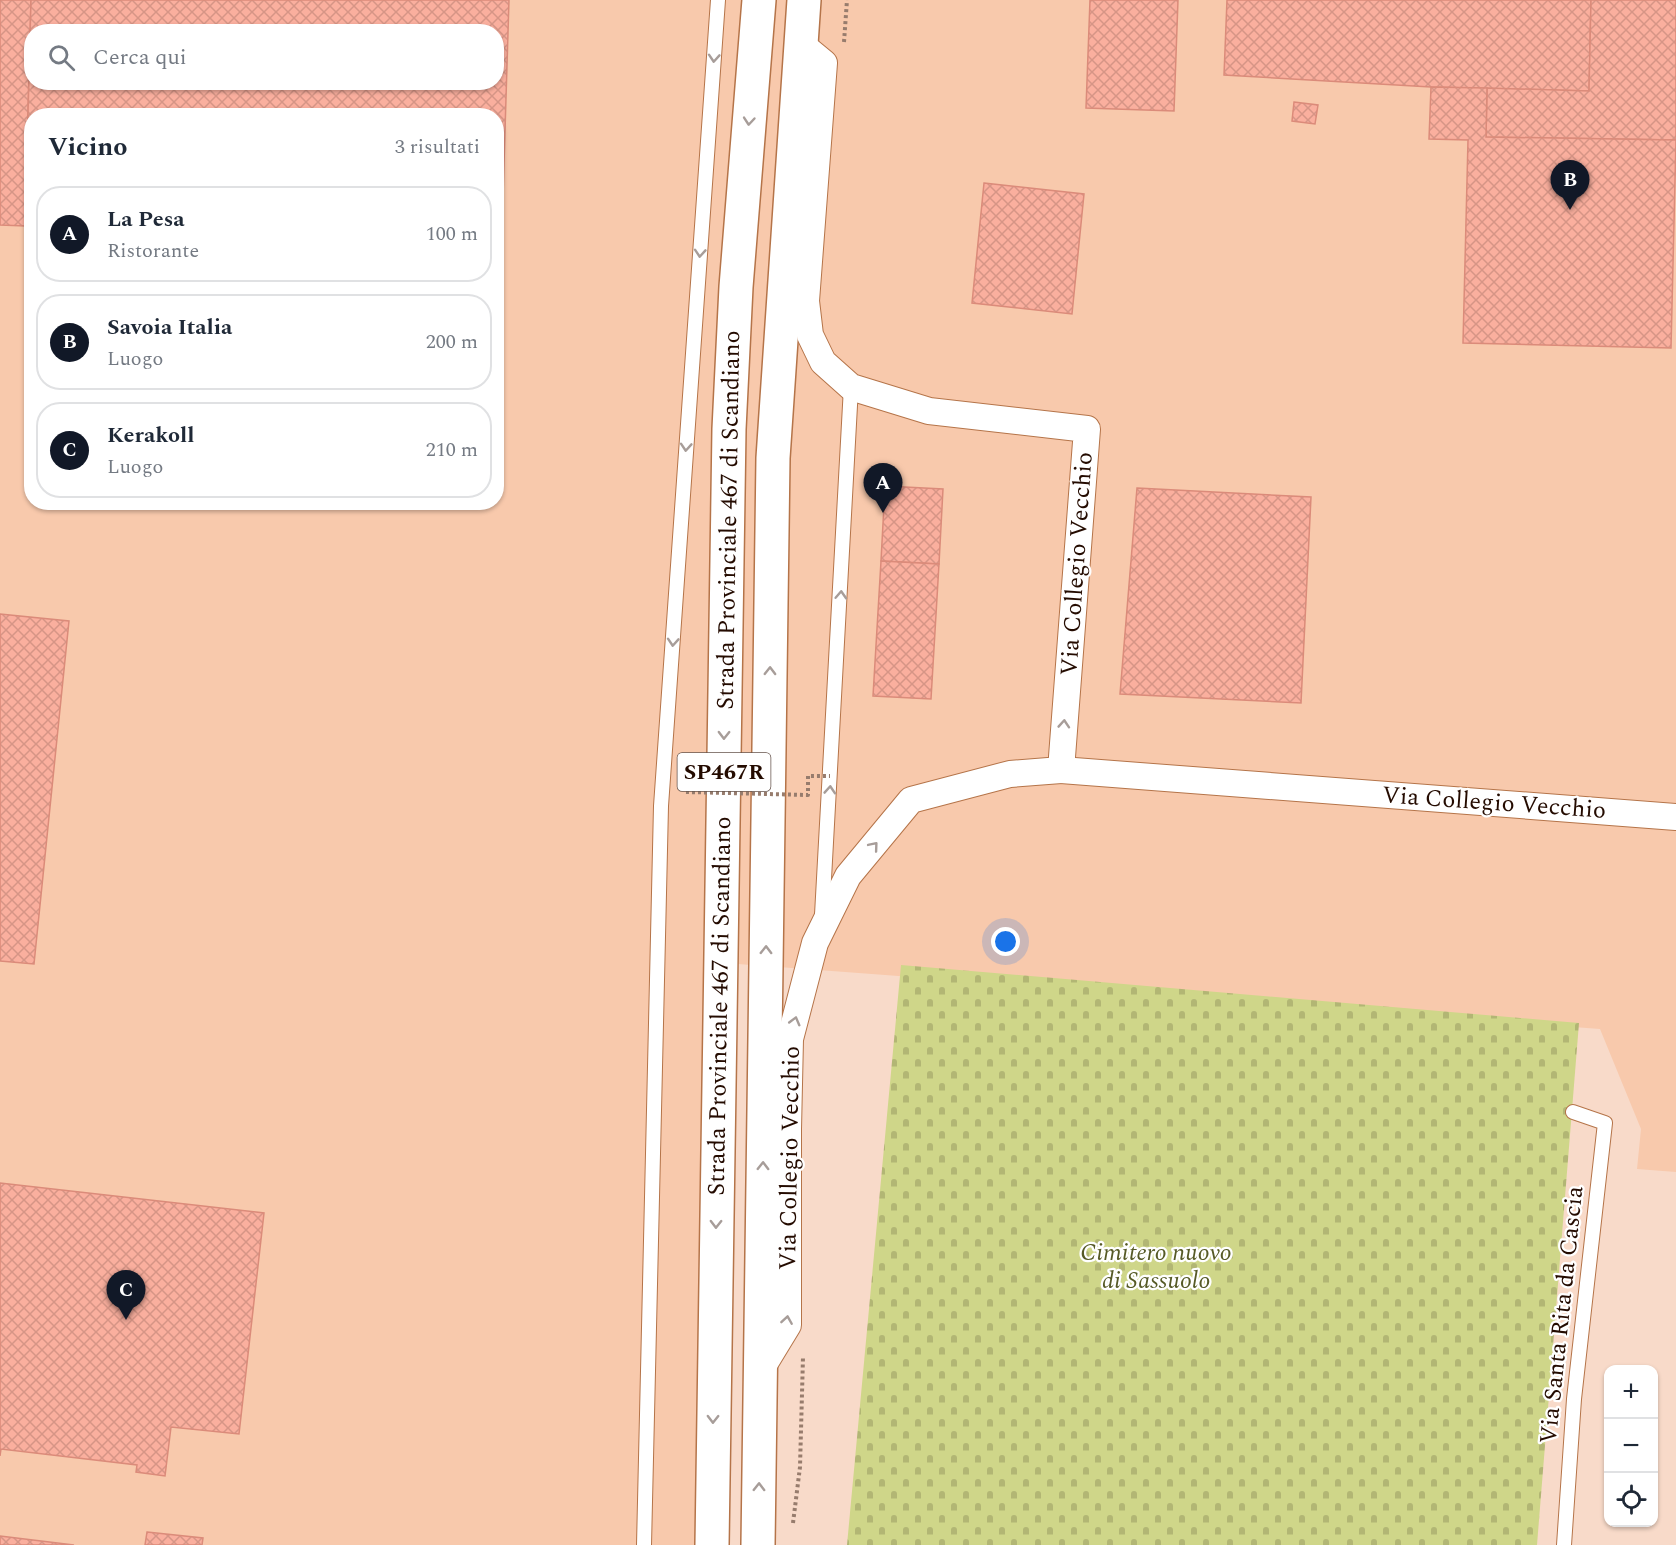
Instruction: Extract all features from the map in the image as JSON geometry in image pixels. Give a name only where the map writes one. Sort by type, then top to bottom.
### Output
[{"type":"main road","name":"Strada Provinciale 467 di Scandiano","points":[[712,1545],[729,429],[736,287],[759,0]]},
{"type":"main road","name":"Strada Provinciale 467 di Scandiano","points":[[758,1545],[773,458],[804,0]]},
{"type":"street","name":"Via Collegio Vecchio","points":[[801,44],[824,63],[806,301],[810,335],[822,362],[850,387],[929,411],[1087,429],[1061,770]]},
{"type":"street","name":"Via Collegio Vecchio","points":[[760,1371],[788,1325],[790,1039],[815,944],[848,876],[911,800],[1010,774],[1061,770],[1676,817]]},
{"type":"lane","points":[[644,1545],[661,806],[718,0]]},
{"type":"lane","points":[[821,932],[850,387]]},
{"type":"lane","name":"Via Santa Rita da Cascia","points":[[1564,1545],[1574,1399],[1605,1123],[1573,1113]]},
{"type":"path","points":[[686,768],[686,792],[808,795],[808,776],[831,776]]},
{"type":"shaded area","points":[[0,0],[1676,0],[1676,1172],[1637,1169],[1641,1129],[1600,1029],[725,963],[698,1545],[0,1545]]},
{"type":"green space","name":"Cimitero nuovo di Sassuolo","points":[[901,965],[1579,1023],[1537,1545],[847,1545]]},
{"type":"building","points":[[0,0],[31,0],[30,24],[24,24],[24,90],[29,90],[28,108],[24,108],[24,226],[0,225]]},
{"type":"building","points":[[31,0],[509,0],[504,164],[504,108],[28,108],[29,90],[504,90],[504,24],[30,24]]},
{"type":"building","points":[[1090,0],[1178,0],[1174,111],[1086,108]]},
{"type":"building","points":[[1227,0],[1591,0],[1589,91],[1431,87],[1224,75]]},
{"type":"building","points":[[1591,0],[1676,0],[1676,140],[1486,137],[1487,88],[1589,91]]},
{"type":"building","points":[[1431,87],[1487,88],[1486,137],[1676,140],[1671,348],[1463,343],[1468,140],[1429,139]]},
{"type":"building","points":[[1294,102],[1318,105],[1315,124],[1292,121]]},
{"type":"building","points":[[984,183],[1084,194],[1072,314],[972,303]]},
{"type":"building","points":[[885,486],[943,489],[939,564],[881,561]]},
{"type":"building","points":[[1137,488],[1311,497],[1301,703],[1120,694]]},
{"type":"building","points":[[881,561],[939,564],[931,699],[873,696]]},
{"type":"building","points":[[0,614],[69,621],[34,964],[0,961]]},
{"type":"building","points":[[0,1183],[264,1213],[239,1434],[171,1427],[165,1476],[136,1472],[137,1465],[1,1449],[0,1456]]},
{"type":"building","points":[[147,1532],[203,1538],[202,1545],[145,1545]]},
{"type":"building","points":[[0,1536],[74,1545],[0,1545]]},
{"type":"place","name":"Savoia Italia","points":[[1570,210]]},
{"type":"place","name":"La Pesa","points":[[883,513]]},
{"type":"place","name":"Kerakoll","points":[[126,1320]]}]
